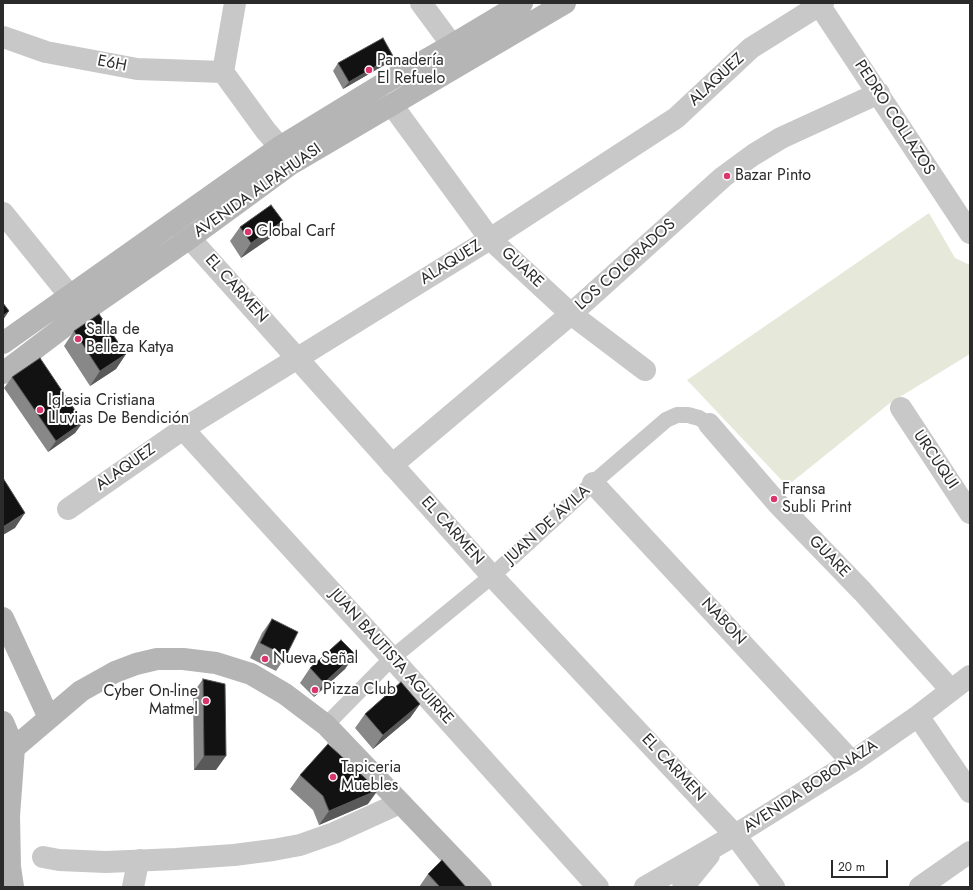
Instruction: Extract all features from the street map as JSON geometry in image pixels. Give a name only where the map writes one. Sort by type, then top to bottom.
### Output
[{"type":"main road","name":"AVENIDA ALPAHUASI","points":[[3,343],[280,147],[383,84],[522,3]]},
{"type":"main road","name":"AVENIDA ALPAHUASI","points":[[3,373],[86,310],[190,238],[291,164],[566,3]]},
{"type":"main road","points":[[3,618],[49,718]]},
{"type":"main road","points":[[14,748],[81,691],[114,672],[136,664],[157,659],[183,659],[216,663],[251,674],[285,694],[326,725],[482,887]]},
{"type":"main road","points":[[3,722],[14,748],[9,816],[10,867],[14,887]]},
{"type":"street","points":[[235,3],[223,72],[266,131],[280,147]]},
{"type":"street","points":[[421,3],[452,45]]},
{"type":"street","name":"PEDRO COLLAZOS","points":[[820,4],[970,233]]},
{"type":"street","name":"ALAQUEZ","points":[[68,509],[183,429],[490,239],[676,118],[751,48],[820,4]]},
{"type":"street","name":"E6H","points":[[3,37],[46,52],[137,69],[223,72]]},
{"type":"street","name":"LOS COLORADOS","points":[[392,465],[571,314],[723,177],[753,155],[781,138],[879,93]]},
{"type":"street","name":"GUARE","points":[[392,105],[490,239],[571,314],[645,370]]},
{"type":"street","points":[[3,213],[70,296]]},
{"type":"street","name":"EL CARMEN","points":[[174,221],[492,576],[736,835],[774,887]]},
{"type":"street","name":"URCUQUI","points":[[901,408],[970,513]]},
{"type":"street","name":"JUAN DE ÁVILA","points":[[326,725],[392,658],[492,576],[593,483],[666,420],[677,415],[688,415],[699,418],[709,424]]},
{"type":"street","name":"GUARE","points":[[709,424],[778,504],[863,592],[951,690]]},
{"type":"street","name":"JUAN BAUTISTA AGUIRRE","points":[[183,429],[598,887]]},
{"type":"street","name":"NABON","points":[[593,483],[852,762]]},
{"type":"street","name":"AVENIDA BOBONAZA","points":[[645,887],[736,835],[852,762],[918,716],[970,676]]},
{"type":"street","points":[[918,716],[970,792]]},
{"type":"street","points":[[43,857],[59,860],[98,861],[176,859],[234,855],[273,850],[300,845],[334,833],[400,803]]},
{"type":"street","points":[[683,887],[716,846]]},
{"type":"street","points":[[920,887],[970,852]]},
{"type":"street","points":[[133,887],[140,860]]},
{"type":"green space","points":[[929,213],[955,258],[970,265],[970,354],[890,403],[787,486],[687,380]]},
{"type":"building","points":[[383,38],[393,56],[349,82],[338,63]]},
{"type":"building","points":[[271,205],[283,221],[251,243],[240,227]]},
{"type":"building","points":[[3,303],[9,311],[3,316]]},
{"type":"building","points":[[99,314],[126,354],[100,371],[74,331]]},
{"type":"building","points":[[40,358],[83,422],[56,441],[12,377]]},
{"type":"building","points":[[3,478],[25,513],[3,527]]},
{"type":"building","points":[[272,619],[298,632],[286,656],[260,643]]},
{"type":"building","points":[[341,640],[355,654],[324,683],[310,668]]},
{"type":"building","points":[[203,679],[225,684],[226,756],[204,756]]},
{"type":"building","points":[[401,682],[420,704],[383,735],[365,714]]},
{"type":"building","points":[[328,744],[378,790],[329,811],[323,796],[300,775]]},
{"type":"building","points":[[442,860],[466,887],[440,887],[428,874]]},
{"type":"place","name":"Panadería El Refuelo","points":[[369,70]]},
{"type":"place","name":"Bazar Pinto","points":[[727,176]]},
{"type":"place","name":"Global Carf","points":[[248,232]]},
{"type":"place","name":"Salla de Belleza Katya","points":[[78,339]]},
{"type":"place","name":"Iglesia Cristiana Lluvias De Bendición","points":[[40,410]]},
{"type":"place","name":"Fransa Subli Print","points":[[774,499]]},
{"type":"place","name":"Nueva Señal","points":[[265,659]]},
{"type":"place","name":"Pizza Club","points":[[315,690]]},
{"type":"place","name":"Cyber On-line Matmel","points":[[206,701]]},
{"type":"place","name":"Tapiceria Muebles","points":[[333,777]]}]
